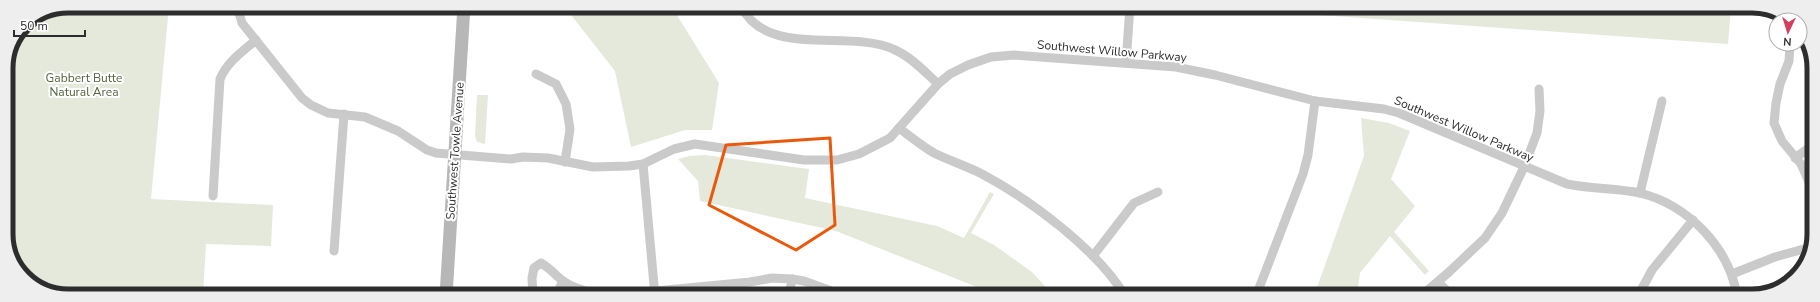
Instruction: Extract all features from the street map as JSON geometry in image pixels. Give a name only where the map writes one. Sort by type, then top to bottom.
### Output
[{"type":"main road","name":"Southwest Towle Avenue","points":[[446,289],[464,13]]},
{"type":"street","name":"Southwest Willow Parkway","points":[[239,13],[242,23],[302,98],[328,113],[364,117],[385,125],[427,150],[436,153],[511,159],[523,157],[548,158],[565,162],[605,167],[643,164],[674,149],[695,144],[804,160],[837,160],[859,154],[880,144],[899,128],[938,84],[950,74],[968,65],[990,57],[1014,56],[1176,67],[1315,101],[1384,109],[1399,113],[1567,184],[1640,193],[1659,199],[1693,220],[1713,240],[1732,274],[1735,289]]},
{"type":"street","points":[[746,13],[762,30],[784,38],[871,42],[893,49],[911,60],[938,84]]},
{"type":"street","points":[[1126,63],[1130,13]]},
{"type":"street","points":[[213,196],[220,79],[224,70],[232,60],[256,40]]},
{"type":"street","points":[[1790,52],[1789,61],[1780,84],[1774,123],[1782,141],[1801,164],[1807,174]]},
{"type":"street","points":[[536,74],[556,84],[566,104],[570,129],[565,162]]},
{"type":"street","points":[[1430,289],[1485,238],[1502,214],[1524,167],[1537,133],[1539,90]]},
{"type":"street","points":[[1259,289],[1303,174],[1308,155],[1315,101]]},
{"type":"street","points":[[1640,193],[1662,101]]},
{"type":"street","points":[[334,251],[344,114]]},
{"type":"street","points":[[899,128],[935,153],[981,173],[1008,190],[1060,227],[1093,256],[1112,276],[1121,289]]},
{"type":"street","points":[[1795,158],[1807,150]]},
{"type":"street","points":[[643,164],[655,289]]},
{"type":"street","points":[[1093,256],[1134,204],[1158,192]]},
{"type":"street","points":[[1642,289],[1652,270],[1693,220]]},
{"type":"street","points":[[1732,274],[1775,257],[1805,249]]},
{"type":"street","points":[[533,289],[532,278],[534,268],[541,263],[549,267],[564,281],[581,289]]},
{"type":"street","points":[[690,289],[772,278],[792,278],[816,284],[828,289]]},
{"type":"street","points":[[790,289],[792,278]]},
{"type":"street","points":[[560,289],[564,281]]},
{"type":"street","points":[[1438,282],[1445,289]]},
{"type":"highlighted area","points":[[830,138],[835,225],[796,250],[709,205],[726,145]]},
{"type":"green space","name":"Gabbert Butte Natural Area","points":[[168,13],[151,199],[273,205],[271,246],[206,244],[203,289],[61,289],[50,286],[38,280],[24,267],[16,252],[13,234],[13,68],[17,47],[29,29],[47,17],[57,14]]},
{"type":"green space","points":[[569,13],[678,13],[678,17],[719,83],[712,130],[685,130],[631,147],[615,71]]},
{"type":"green space","points":[[1291,13],[1731,13],[1728,44]]},
{"type":"green space","points":[[477,95],[488,95],[485,144],[477,142],[475,136]]},
{"type":"green space","points":[[1361,118],[1389,123],[1410,131],[1391,179],[1415,206],[1394,232],[1429,271],[1425,275],[1390,236],[1360,273],[1358,289],[1316,289],[1364,156]]},
{"type":"green space","points":[[705,155],[809,169],[805,198],[937,226],[964,238],[990,192],[994,194],[971,233],[994,245],[1032,272],[1048,289],[982,289],[836,231],[700,201],[698,181],[678,159],[689,156]]}]
